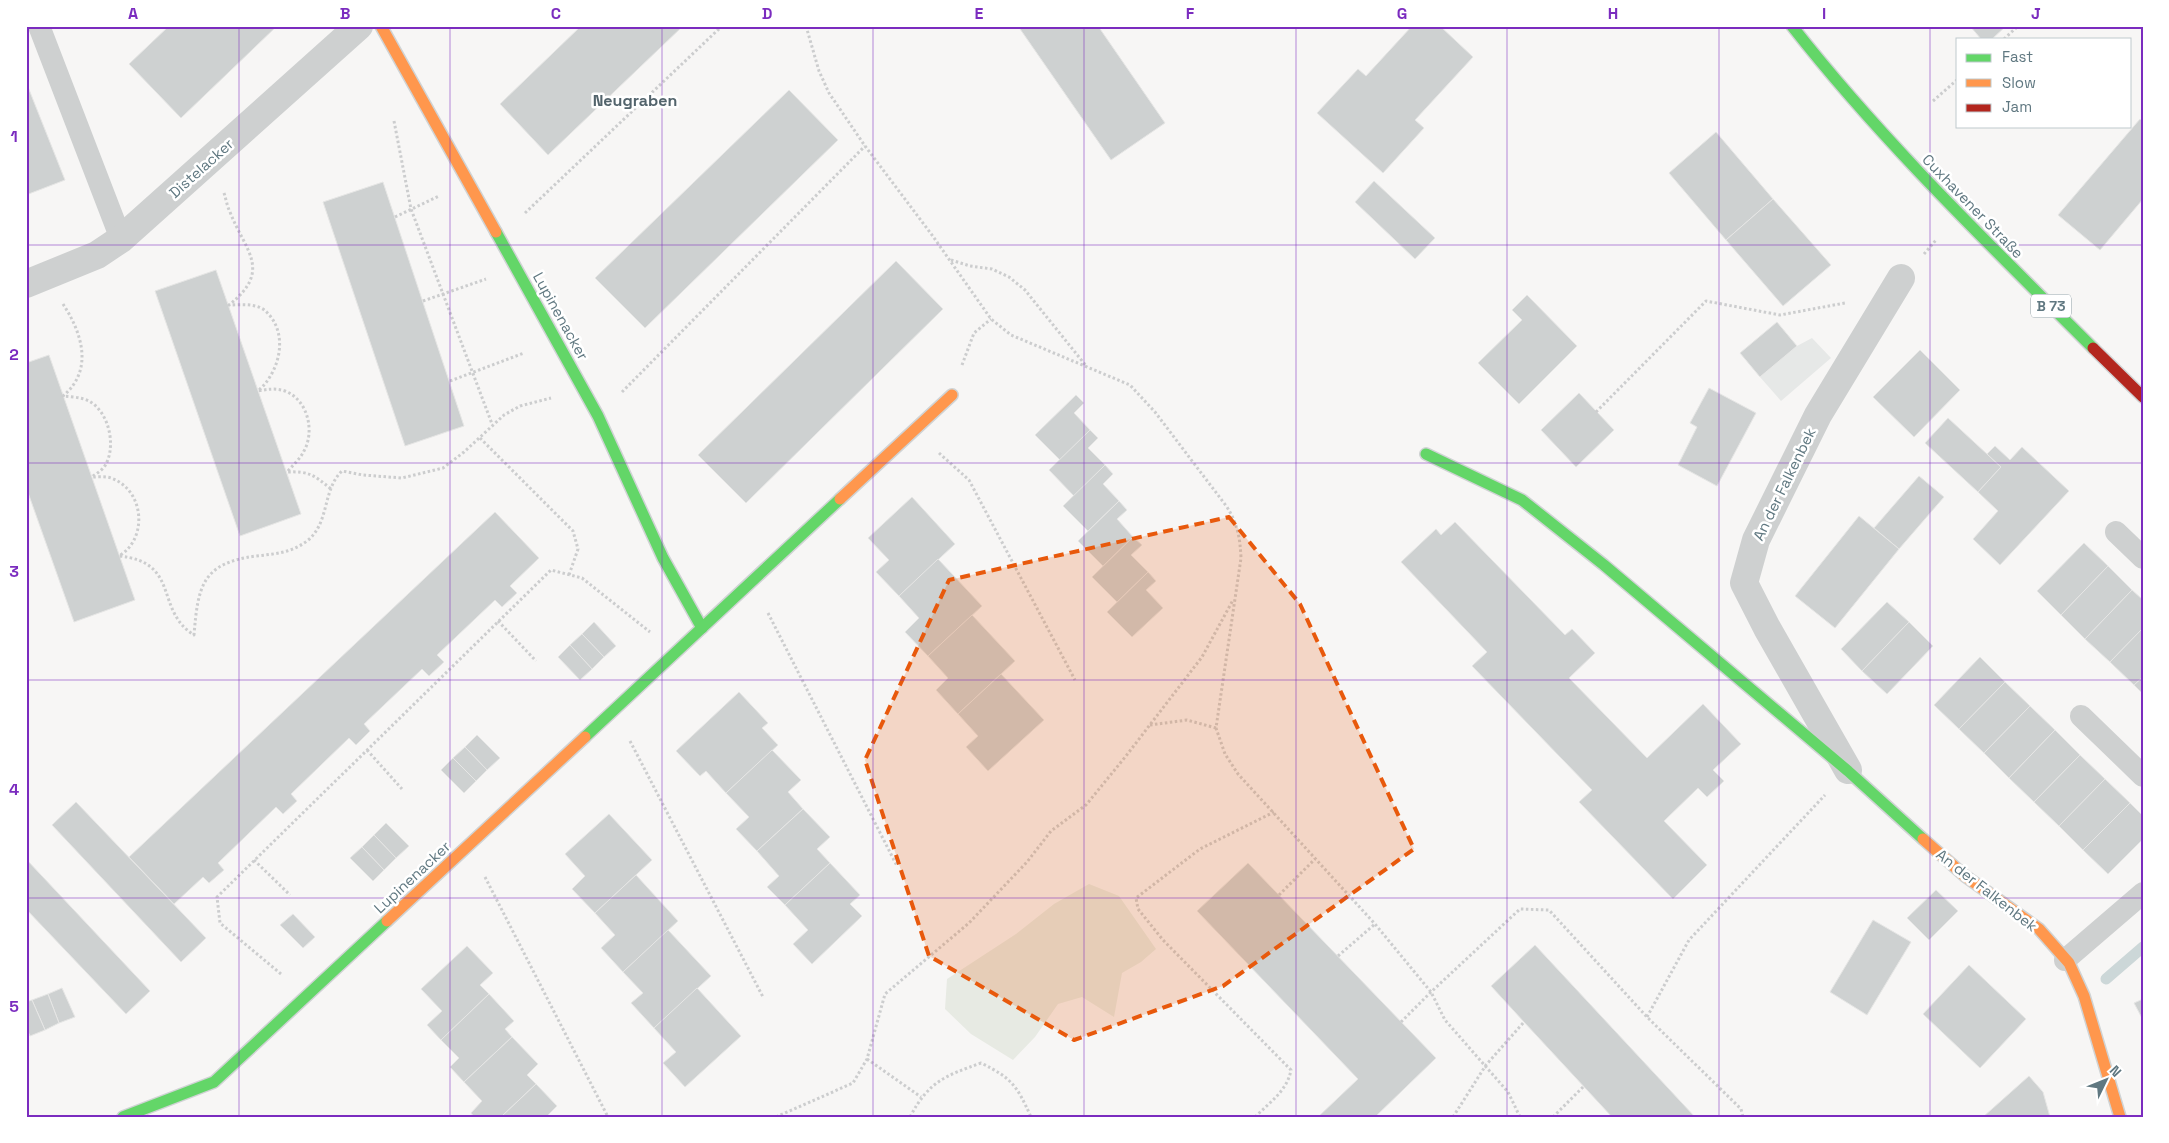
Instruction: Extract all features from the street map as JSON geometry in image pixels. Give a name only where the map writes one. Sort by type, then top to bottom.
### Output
[{"type":"street","name":"Distelacker","points":[[36,280],[97,255],[121,239],[359,26]]},
{"type":"street","name":"Lupinenacker","points":[[381,26],[587,394],[664,558],[702,628]]},
{"type":"street","name":"Cuxhavener Straße","points":[[1792,26],[1839,86],[1959,215],[2143,397]]},
{"type":"street","name":"An der Falkenbek","points":[[1848,771],[1767,628],[1744,583],[1756,540],[1818,415],[1902,278]]},
{"type":"street","name":"Lupinenacker","points":[[123,1117],[214,1082],[952,395]]},
{"type":"street","name":"An der Falkenbek","points":[[1426,454],[1522,500],[1604,565],[1848,771],[1965,876],[2039,929],[2065,960],[2084,996],[2120,1117]]},
{"type":"lane","points":[[39,26],[121,239]]},
{"type":"lane","points":[[2116,532],[2143,558]]},
{"type":"lane","points":[[2081,716],[2143,776]]},
{"type":"lane","points":[[2065,960],[2143,893]]},
{"type":"path","points":[[500,237],[722,26]]},
{"type":"path","points":[[806,26],[819,71],[829,93],[865,146],[950,260],[991,319],[1011,335],[1130,385],[1155,412],[1228,508],[1236,523],[1240,538],[1241,558],[1216,728],[1225,754],[1234,768],[1375,924],[1431,992],[1445,1020],[1508,1092],[1520,1117]]},
{"type":"path","points":[[2005,38],[2018,26]]},
{"type":"path","points":[[1933,101],[1956,81]]},
{"type":"path","points":[[392,113],[411,209],[492,424]]},
{"type":"path","points":[[598,416],[865,146]]},
{"type":"path","points":[[208,162],[224,194],[230,213],[251,252],[252,273],[245,290],[228,305],[255,306],[262,309],[270,318],[280,343],[276,366],[265,385],[258,391],[272,388],[292,395],[308,418],[310,430],[308,442],[301,456],[287,472],[303,472],[315,476],[330,489]]},
{"type":"path","points":[[394,217],[470,182]]},
{"type":"path","points":[[1902,278],[1959,215]]},
{"type":"path","points":[[950,260],[970,266],[992,269],[1009,277],[1025,290],[1088,368]]},
{"type":"path","points":[[423,301],[517,268]]},
{"type":"path","points":[[36,280],[76,327],[82,352],[78,376],[72,388],[63,396],[89,401],[102,414],[108,426],[110,441],[108,458],[105,465],[92,477],[112,478],[120,483],[134,498],[138,508],[140,522],[135,541],[126,552],[119,556],[145,561],[157,573],[165,584],[177,620],[185,630],[194,635],[196,607],[200,592],[214,570],[224,564],[241,559],[274,555],[288,551],[307,541],[318,528],[326,511],[330,489],[335,478],[342,471],[363,475],[402,478],[443,468],[480,438],[492,424],[520,406],[562,396],[587,394]]},
{"type":"path","points":[[1596,412],[1706,301],[1780,315],[1848,303]]},
{"type":"path","points":[[952,395],[974,333],[991,319]]},
{"type":"path","points":[[450,381],[557,340]]},
{"type":"path","points":[[914,430],[969,480],[1075,680]]},
{"type":"path","points":[[480,438],[573,531],[578,549],[570,575]]},
{"type":"path","points":[[307,996],[220,923],[217,897],[551,570],[582,578],[676,653]]},
{"type":"path","points":[[752,581],[897,866]]},
{"type":"path","points":[[776,1117],[853,1083],[866,1059],[885,994],[969,923],[1027,862],[1051,831],[1086,804],[1202,657],[1234,598]]},
{"type":"path","points":[[498,621],[536,661]]},
{"type":"path","points":[[614,710],[763,998]]},
{"type":"path","points":[[1149,725],[1187,720],[1216,728]]},
{"type":"path","points":[[367,750],[402,789]]},
{"type":"path","points":[[1647,1017],[1689,940],[1848,771]]},
{"type":"path","points":[[1255,1117],[1282,1092],[1290,1080],[1291,1070],[1164,940],[1138,909],[1136,898],[1200,848],[1274,812]]},
{"type":"path","points":[[469,845],[608,1117]]},
{"type":"path","points":[[1279,895],[1315,859]]},
{"type":"path","points":[[254,860],[290,895]]},
{"type":"path","points":[[1401,1022],[1520,909],[1549,910],[1647,1017],[1741,1109],[1743,1117]]},
{"type":"path","points":[[1338,956],[1375,924]]},
{"type":"path","points":[[1453,1117],[1486,1065],[1524,1022]]},
{"type":"path","points":[[866,1059],[921,1097]]},
{"type":"path","points":[[910,1117],[921,1097],[938,1082],[981,1062],[1002,1073],[1020,1092],[1031,1117]]},
{"type":"path","points":[[1553,1117],[1584,1086]]},
{"type":"highlighted area","points":[[1229,517],[1300,604],[1414,849],[1223,986],[1074,1040],[929,956],[865,760],[949,580]]},
{"type":"shaded area","points":[[1812,338],[1831,358],[1781,401],[1760,377],[1797,346]]},
{"type":"shaded area","points":[[1089,884],[1119,896],[1156,949],[1141,962],[1122,973],[1114,1017],[1082,997],[1058,1004],[1035,1037],[1013,1060],[971,1034],[945,1009],[947,979],[1016,934],[1054,904]]},
{"type":"building","points":[[169,26],[277,26],[181,118],[129,64]]},
{"type":"building","points":[[581,26],[683,26],[548,155],[500,104]]},
{"type":"building","points":[[1018,26],[1098,26],[1165,123],[1111,160]]},
{"type":"building","points":[[1412,26],[1440,26],[1473,57],[1415,120],[1424,128],[1383,173],[1317,113],[1358,69],[1366,76]]},
{"type":"building","points":[[1970,26],[2006,26],[1993,38],[1980,38]]},
{"type":"building","points":[[26,82],[65,180],[26,195]]},
{"type":"building","points":[[789,90],[838,140],[645,328],[595,278]]},
{"type":"building","points":[[2140,119],[2143,122],[2143,199],[2100,250],[2058,215]]},
{"type":"building","points":[[1716,132],[1773,199],[1726,240],[1669,173]]},
{"type":"building","points":[[1374,181],[1435,238],[1415,259],[1355,202]]},
{"type":"building","points":[[383,182],[464,426],[405,446],[323,202]]},
{"type":"building","points":[[1773,199],[1831,265],[1783,306],[1726,240]]},
{"type":"building","points":[[896,261],[943,309],[746,503],[698,455]]},
{"type":"building","points":[[216,270],[301,514],[240,536],[155,291]]},
{"type":"building","points":[[1527,295],[1577,346],[1519,404],[1478,363],[1522,320],[1512,310]]},
{"type":"building","points":[[1777,322],[1797,346],[1760,377],[1740,353]]},
{"type":"building","points":[[1920,350],[1960,390],[1914,437],[1873,397]]},
{"type":"building","points":[[49,355],[135,600],[74,622],[26,487],[26,363]]},
{"type":"building","points":[[1709,388],[1756,413],[1717,486],[1678,465],[1697,427],[1690,423]]},
{"type":"building","points":[[1579,393],[1614,430],[1576,467],[1541,430]]},
{"type":"building","points":[[1076,395],[1084,403],[1074,413],[1090,430],[1060,460],[1035,435]]},
{"type":"building","points":[[1948,418],[2001,467],[1978,492],[1925,443]]},
{"type":"building","points":[[1090,430],[1098,438],[1088,448],[1105,465],[1074,496],[1049,470]]},
{"type":"building","points":[[1995,446],[2010,460],[2022,447],[2069,491],[2000,565],[1973,539],[1998,511],[1978,492],[2001,467],[1987,454]]},
{"type":"building","points":[[1105,465],[1113,474],[1103,484],[1119,501],[1088,531],[1063,506]]},
{"type":"building","points":[[1919,476],[1944,497],[1899,549],[1874,528]]},
{"type":"building","points":[[912,497],[955,544],[899,596],[876,572],[889,560],[868,538]]},
{"type":"building","points":[[1119,501],[1127,510],[1117,519],[1133,537],[1103,566],[1078,541]]},
{"type":"building","points":[[495,512],[539,558],[510,586],[517,593],[502,607],[495,600],[437,655],[444,662],[429,676],[422,669],[364,724],[370,731],[356,745],[349,738],[291,794],[297,801],[283,814],[276,807],[218,863],[224,870],[209,883],[203,877],[174,904],[129,857]]},
{"type":"building","points":[[1859,516],[1899,549],[1835,628],[1795,596]]},
{"type":"building","points":[[1455,522],[1565,635],[1572,629],[1595,653],[1569,678],[1647,758],[1703,704],[1741,744],[1713,770],[1724,781],[1707,797],[1698,788],[1664,821],[1707,865],[1673,899],[1579,802],[1592,790],[1472,666],[1487,652],[1401,562],[1436,529],[1441,535]]},
{"type":"building","points":[[1133,537],[1142,545],[1131,555],[1148,572],[1117,602],[1092,577]]},
{"type":"building","points":[[2084,543],[2108,566],[2061,615],[2037,591]]},
{"type":"building","points":[[938,559],[982,606],[928,656],[905,632],[919,618],[899,596]]},
{"type":"building","points":[[2108,566],[2132,590],[2085,639],[2061,615]]},
{"type":"building","points":[[1148,572],[1156,581],[1146,590],[1163,608],[1132,637],[1107,612]]},
{"type":"building","points":[[2132,590],[2143,600],[2143,628],[2110,662],[2085,639]]},
{"type":"building","points":[[1887,602],[1909,622],[1862,671],[1841,649]]},
{"type":"building","points":[[972,615],[1015,661],[958,714],[936,690],[948,678],[928,656]]},
{"type":"building","points":[[594,622],[616,646],[604,657],[582,634]]},
{"type":"building","points":[[1909,622],[1933,646],[1887,694],[1862,671]]},
{"type":"building","points":[[2143,628],[2143,677],[2134,685],[2110,662]]},
{"type":"building","points":[[582,634],[604,657],[592,669],[570,645]]},
{"type":"building","points":[[570,645],[592,669],[580,680],[558,657]]},
{"type":"building","points":[[1980,657],[2005,682],[1959,729],[1934,705]]},
{"type":"building","points":[[1001,674],[1044,720],[988,771],[966,747],[978,736],[958,714]]},
{"type":"building","points":[[2143,677],[2143,694],[2134,685]]},
{"type":"building","points":[[2005,682],[2030,706],[1984,753],[1959,729]]},
{"type":"building","points":[[739,692],[768,723],[762,728],[778,745],[726,793],[706,771],[700,776],[676,751]]},
{"type":"building","points":[[2030,706],[2055,730],[2009,778],[1984,753]]},
{"type":"building","points":[[2055,730],[2080,755],[2034,802],[2009,778]]},
{"type":"building","points":[[477,735],[500,758],[487,770],[465,747]]},
{"type":"building","points":[[465,747],[487,770],[476,781],[453,758]]},
{"type":"building","points":[[772,750],[801,780],[788,792],[803,809],[757,851],[736,829],[749,817],[726,793]]},
{"type":"building","points":[[2080,755],[2105,779],[2059,826],[2034,802]]},
{"type":"building","points":[[453,758],[476,781],[464,793],[441,770]]},
{"type":"building","points":[[2105,779],[2130,803],[2083,850],[2059,826]]},
{"type":"building","points":[[76,802],[206,938],[181,962],[52,825]]},
{"type":"building","points":[[2130,803],[2143,816],[2143,839],[2108,874],[2083,850]]},
{"type":"building","points":[[803,809],[830,837],[817,849],[830,863],[785,905],[767,887],[779,876],[757,851]]},
{"type":"building","points":[[609,814],[652,860],[595,913],[572,889],[585,876],[565,854]]},
{"type":"building","points":[[386,823],[409,846],[396,858],[374,835]]},
{"type":"building","points":[[374,835],[396,858],[384,870],[362,847]]},
{"type":"building","points":[[362,847],[384,870],[373,881],[350,858]]},
{"type":"building","points":[[26,859],[150,991],[126,1014],[26,909]]},
{"type":"building","points":[[830,863],[860,895],[850,904],[862,916],[812,964],[793,944],[808,930],[785,905]]},
{"type":"building","points":[[1248,863],[1436,1058],[1375,1117],[1318,1117],[1358,1079],[1197,911]]},
{"type":"building","points":[[636,875],[678,921],[623,972],[601,948],[615,935],[595,913]]},
{"type":"building","points":[[1936,890],[1958,911],[1929,940],[1907,918]]},
{"type":"building","points":[[293,914],[315,937],[303,948],[280,925]]},
{"type":"building","points":[[1873,920],[1911,942],[1867,1015],[1830,992]]},
{"type":"building","points":[[668,930],[711,976],[654,1028],[631,1003],[643,993],[623,972]]},
{"type":"building","points":[[1535,945],[1695,1117],[1612,1117],[1491,986]]},
{"type":"building","points":[[467,946],[493,973],[480,985],[489,994],[441,1040],[427,1025],[442,1011],[421,989]]},
{"type":"building","points":[[1969,965],[2026,1019],[1980,1068],[1923,1014]]},
{"type":"building","points":[[62,988],[75,1017],[59,1023],[48,994]]},
{"type":"building","points":[[697,988],[741,1036],[685,1087],[663,1063],[676,1052],[654,1028]]},
{"type":"building","points":[[48,994],[59,1023],[45,1030],[32,1000]]},
{"type":"building","points":[[489,994],[514,1021],[505,1029],[512,1037],[464,1082],[450,1067],[459,1058],[441,1040]]},
{"type":"building","points":[[2143,999],[2143,1020],[2134,1003]]},
{"type":"building","points":[[32,1000],[45,1030],[30,1036],[26,1027],[26,1002]]},
{"type":"building","points":[[512,1037],[538,1064],[527,1075],[536,1084],[501,1117],[474,1117],[471,1113],[482,1101],[464,1082]]},
{"type":"building","points":[[2029,1076],[2043,1092],[2050,1117],[1983,1117]]},
{"type":"building","points":[[536,1084],[557,1106],[548,1117],[501,1117]]},
{"type":"waterway","points":[[2106,979],[2143,947]]},
{"type":"traffic: fast","points":[[1792,26],[1863,111],[1938,192],[2093,348]]},
{"type":"traffic: fast","points":[[496,232],[598,416],[663,558],[702,628]]},
{"type":"traffic: fast","points":[[1426,454],[1522,500],[1604,565],[1848,771],[1923,839]]},
{"type":"traffic: fast","points":[[585,737],[840,499]]},
{"type":"traffic: fast","points":[[123,1117],[214,1082],[387,921]]},
{"type":"traffic: slow","points":[[381,26],[496,232]]},
{"type":"traffic: slow","points":[[840,499],[952,395]]},
{"type":"traffic: slow","points":[[387,921],[585,737]]},
{"type":"traffic: slow","points":[[1923,839],[1965,876],[2039,929],[2069,963],[2084,996],[2120,1117]]},
{"type":"traffic: jam","points":[[2093,348],[2143,397]]},
{"type":"district","name":"Neugraben","points":[[635,100]]}]
